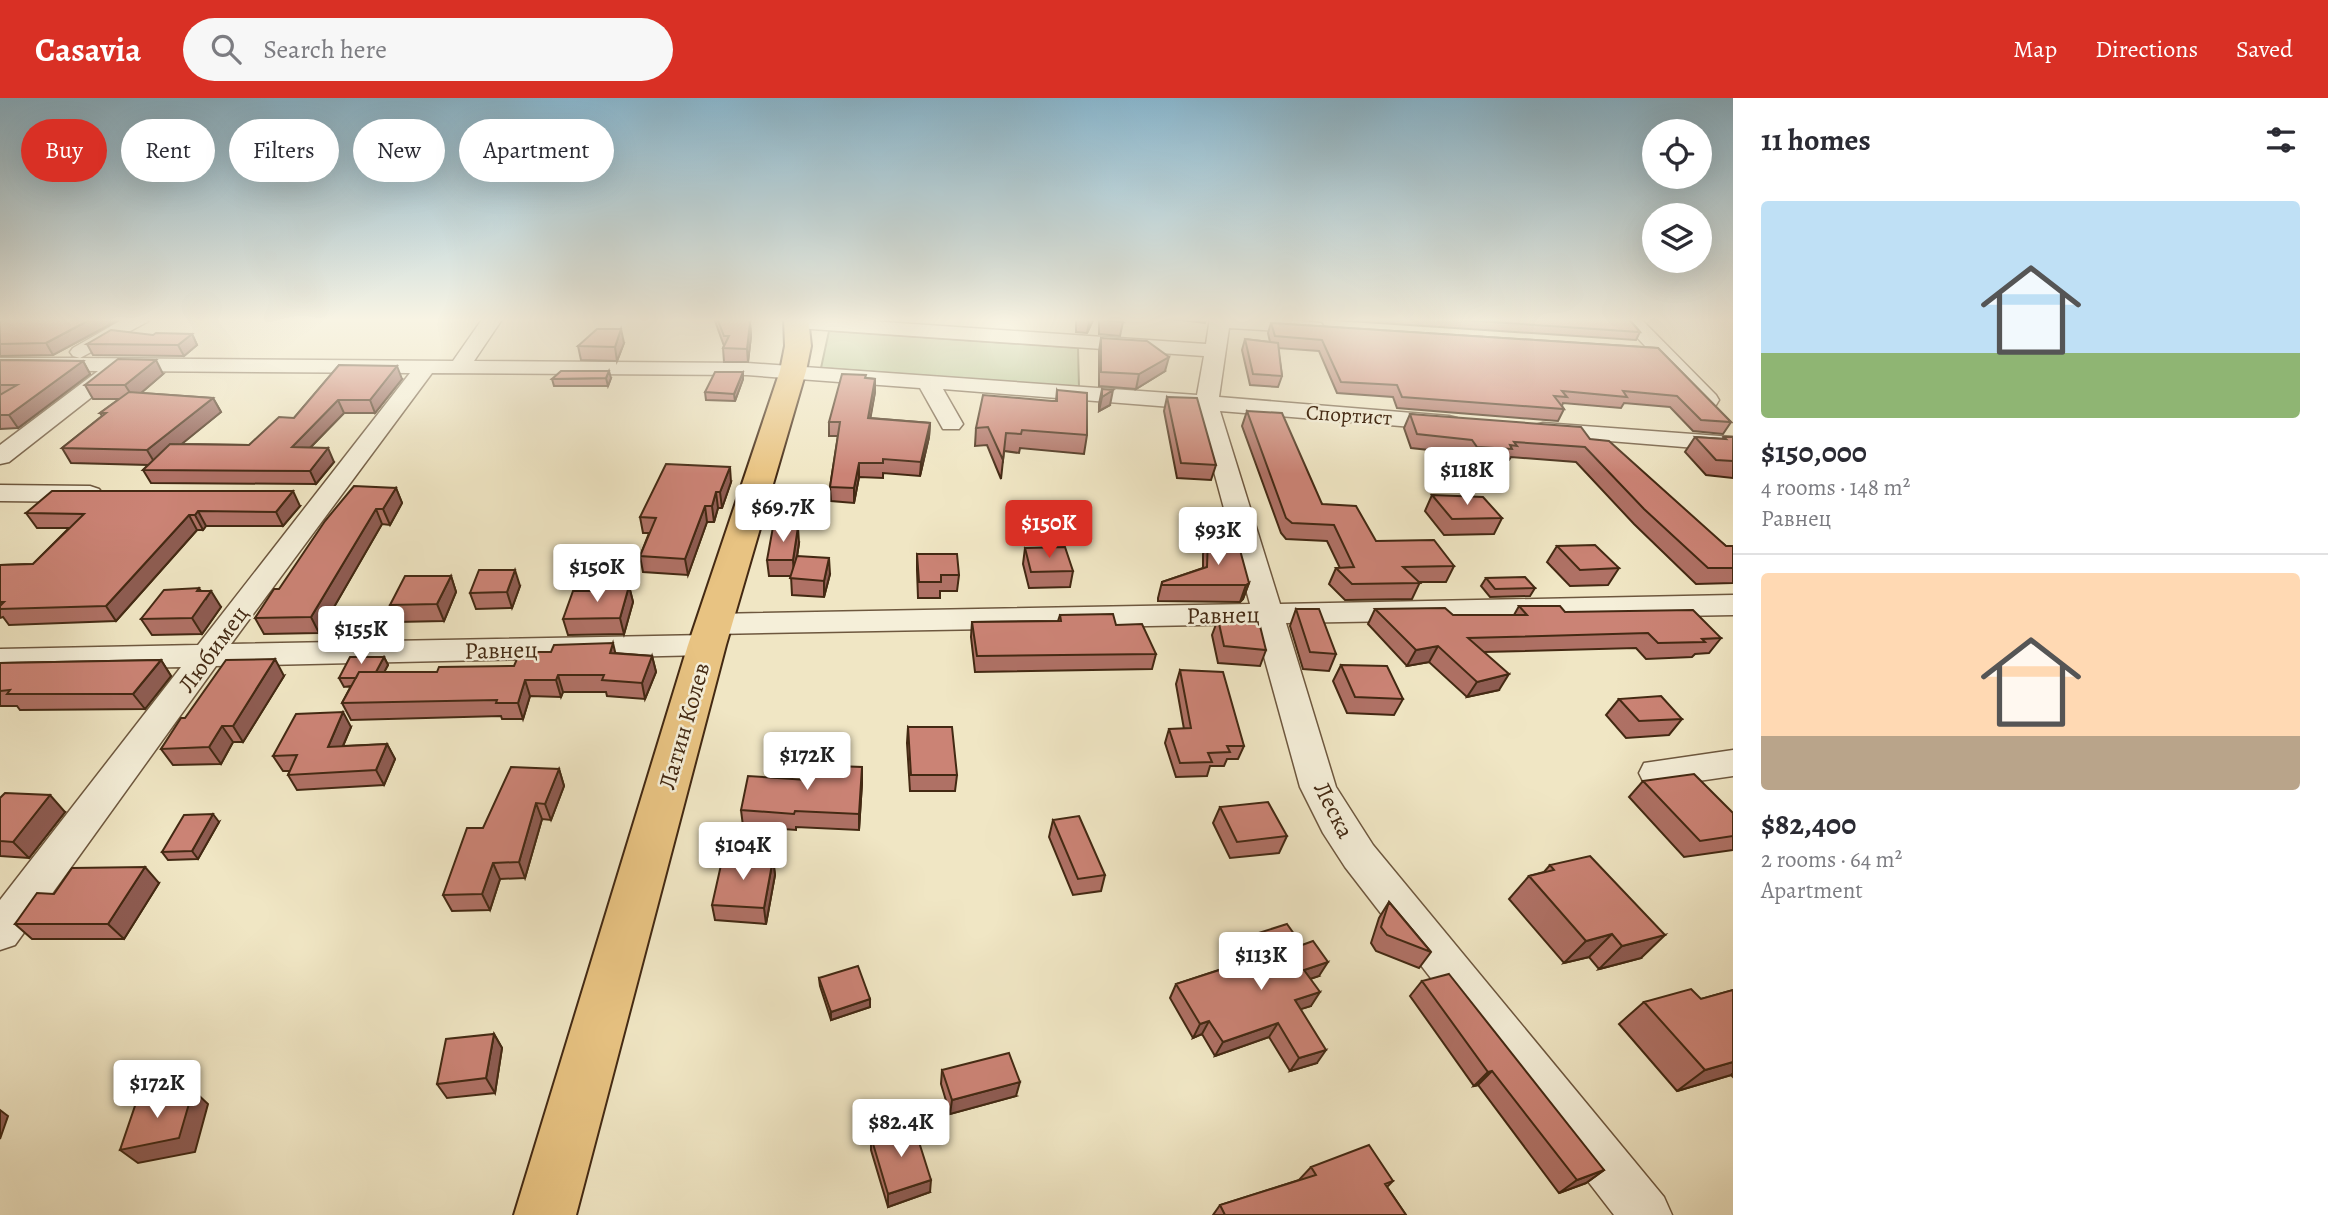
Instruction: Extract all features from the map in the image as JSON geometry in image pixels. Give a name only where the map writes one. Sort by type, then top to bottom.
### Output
[{"type":"main road","name":"Латин Колев","points":[[545,1215],[710,635],[793,371]]},
{"type":"street","points":[[0,457],[113,370]]},
{"type":"street","name":"Любимец","points":[[0,932],[209,656],[312,495],[423,370]]},
{"type":"street","name":"Спортист","points":[[735,370],[793,371],[1470,424]]},
{"type":"street","name":"Леска","points":[[1212,370],[1207,404],[1318,787],[1336,822],[1359,856],[1646,1215]]},
{"type":"street","points":[[1679,370],[1724,418]]},
{"type":"street","points":[[927,381],[951,424]]},
{"type":"street","points":[[1525,428],[1733,444]]},
{"type":"street","points":[[0,493],[109,494]]},
{"type":"street","name":"Равнец","points":[[0,660],[209,656],[1270,614],[1733,605]]},
{"type":"street","points":[[1657,773],[1733,763]]},
{"type":"green space","points":[[850,370],[1079,370],[1079,387]]},
{"type":"building","points":[[0,370],[70,370],[9,415],[0,415],[0,395],[17,385],[0,385]]},
{"type":"building","points":[[104,370],[143,370],[125,385],[85,385]]},
{"type":"building","points":[[335,370],[394,370],[370,400],[338,400],[292,447],[328,448],[310,471],[143,470],[170,444],[249,445],[279,417],[294,418]]},
{"type":"building","points":[[1101,370],[1146,370],[1139,374]]},
{"type":"building","points":[[1252,370],[1281,370],[1282,376],[1253,374]]},
{"type":"building","points":[[1336,370],[1680,370],[1731,422],[1701,420],[1677,396],[1623,391],[1627,397],[1562,391],[1567,397],[1554,396],[1564,409],[1402,397],[1397,385],[1341,382]]},
{"type":"building","points":[[561,371],[609,371],[606,378],[552,379]]},
{"type":"building","points":[[715,372],[743,372],[734,394],[705,392]]},
{"type":"building","points":[[842,374],[866,375],[865,378],[875,379],[868,418],[930,423],[921,462],[883,459],[883,463],[859,463],[854,488],[830,487],[840,422],[829,422]]},
{"type":"building","points":[[1102,389],[1113,390],[1102,397]]},
{"type":"building","points":[[1057,390],[1087,393],[1087,435],[1022,430],[1021,434],[1006,433],[1003,460],[988,427],[976,428],[983,395],[1057,401]]},
{"type":"building","points":[[129,392],[213,398],[147,450],[62,448],[106,413],[100,413]]},
{"type":"building","points":[[1167,397],[1197,398],[1216,465],[1181,463]]},
{"type":"building","points":[[1247,411],[1282,413],[1322,504],[1356,506],[1376,541],[1434,540],[1454,566],[1403,567],[1420,583],[1352,584],[1336,568],[1354,567],[1334,525],[1292,523],[1286,518]]},
{"type":"building","points":[[1410,414],[1581,427],[1590,439],[1609,441],[1726,546],[1733,546],[1733,568],[1708,568],[1644,509],[1585,447],[1514,442],[1517,446],[1510,445],[1512,449],[1477,447],[1472,440],[1417,434]]},
{"type":"building","points":[[1695,437],[1733,437],[1733,461],[1716,460]]},
{"type":"building","points":[[666,464],[730,467],[720,492],[716,492],[712,506],[705,506],[685,559],[640,556],[656,518],[640,517]]},
{"type":"building","points":[[354,486],[396,488],[383,509],[376,509],[311,617],[255,618],[274,589],[279,589],[325,521]]},
{"type":"building","points":[[52,491],[293,491],[276,512],[198,511],[195,515],[189,515],[106,606],[0,609],[4,602],[0,602],[0,565],[33,564],[84,514],[26,513]]},
{"type":"building","points":[[1432,495],[1483,497],[1502,518],[1452,519]]},
{"type":"building","points":[[773,527],[798,527],[793,560],[767,560]]},
{"type":"building","points":[[1208,538],[1237,539],[1249,583],[1162,585],[1162,582],[1207,567]]},
{"type":"building","points":[[1595,545],[1619,568],[1580,570],[1557,546]]},
{"type":"building","points":[[1065,547],[1073,571],[1031,572],[1025,548]]},
{"type":"building","points":[[917,554],[957,554],[959,575],[941,575],[941,582],[919,582]]},
{"type":"building","points":[[797,556],[829,558],[824,581],[790,578]]},
{"type":"building","points":[[479,570],[515,570],[507,592],[470,593]]},
{"type":"building","points":[[405,576],[451,576],[437,604],[390,605]]},
{"type":"building","points":[[1525,577],[1535,588],[1495,589],[1486,578]]},
{"type":"building","points":[[603,586],[629,586],[620,618],[563,619],[573,591],[602,591]]},
{"type":"building","points":[[199,588],[197,591],[211,591],[192,618],[141,619],[164,590]]},
{"type":"building","points":[[1519,606],[1560,606],[1565,612],[1693,610],[1721,638],[1702,639],[1705,642],[1658,643],[1648,633],[1468,638],[1509,674],[1477,682],[1438,646],[1416,650],[1375,609],[1445,608],[1453,615],[1527,615]]},
{"type":"building","points":[[1296,609],[1319,609],[1336,654],[1310,652]]},
{"type":"building","points":[[1113,614],[1116,625],[1142,624],[1156,654],[977,656],[972,622],[1061,621],[1060,615]]},
{"type":"building","points":[[1218,619],[1259,622],[1266,650],[1224,646]]},
{"type":"building","points":[[613,643],[610,653],[652,656],[642,683],[602,680],[604,675],[558,675],[556,680],[525,680],[518,703],[496,703],[497,700],[342,703],[359,672],[437,672],[439,667],[514,666],[520,652],[551,652],[554,645]]},
{"type":"building","points":[[350,657],[384,657],[376,672],[359,672],[356,678],[339,678]]},
{"type":"building","points":[[275,659],[233,726],[222,726],[209,747],[161,749],[181,718],[185,718],[226,660]]},
{"type":"building","points":[[161,660],[133,694],[7,694],[10,690],[0,691],[0,663]]},
{"type":"building","points":[[1341,665],[1387,666],[1403,699],[1355,697]]},
{"type":"building","points":[[1180,670],[1223,672],[1244,746],[1227,746],[1230,752],[1208,753],[1212,762],[1180,763],[1169,729],[1191,728]]},
{"type":"building","points":[[1661,696],[1682,719],[1639,721],[1619,699]]},
{"type":"building","points":[[343,712],[328,747],[387,744],[376,770],[288,775],[297,755],[273,756],[296,714]]},
{"type":"building","points":[[908,727],[952,727],[957,775],[911,775]]},
{"type":"building","points":[[809,765],[862,767],[859,814],[795,811],[794,814],[741,810],[748,776],[807,780]]},
{"type":"building","points":[[511,767],[559,769],[545,804],[536,803],[519,862],[493,863],[482,894],[443,895],[467,828],[483,828]]},
{"type":"building","points":[[1694,774],[1733,813],[1733,836],[1700,841],[1643,781]]},
{"type":"building","points":[[5,793],[50,795],[13,842],[0,841],[0,798]]},
{"type":"building","points":[[1268,802],[1287,836],[1237,842],[1220,807]]},
{"type":"building","points":[[213,814],[192,851],[162,852],[184,815]]},
{"type":"building","points":[[1079,816],[1105,875],[1078,879],[1053,820]]},
{"type":"building","points":[[723,856],[773,859],[764,908],[712,905]]},
{"type":"building","points":[[1590,856],[1665,935],[1622,946],[1612,934],[1586,941],[1529,876],[1554,870],[1550,865]]},
{"type":"building","points":[[145,867],[108,924],[15,924],[37,893],[54,894],[72,868]]},
{"type":"building","points":[[1389,902],[1431,952],[1387,935],[1381,927]]},
{"type":"building","points":[[1287,924],[1302,945],[1313,941],[1328,962],[1304,970],[1320,992],[1295,1000],[1326,1050],[1299,1058],[1278,1023],[1223,1042],[1209,1021],[1200,1024],[1176,984],[1263,956],[1249,936]]},
{"type":"building","points":[[858,966],[870,999],[831,1012],[819,978]]},
{"type":"building","points":[[1449,974],[1604,1170],[1577,1180],[1492,1071],[1488,1072],[1422,981]]},
{"type":"building","points":[[1691,989],[1701,999],[1733,990],[1733,1062],[1705,1070],[1644,1002]]},
{"type":"building","points":[[494,1034],[486,1078],[437,1084],[446,1039]]},
{"type":"building","points":[[1009,1053],[1020,1082],[952,1100],[942,1070]]},
{"type":"building","points":[[193,1090],[179,1138],[120,1150],[137,1100]]},
{"type":"building","points":[[913,1123],[931,1180],[888,1194],[871,1137]]},
{"type":"building","points":[[1369,1145],[1393,1181],[1385,1184],[1406,1215],[1225,1215],[1220,1205],[1316,1175],[1311,1167]]}]
